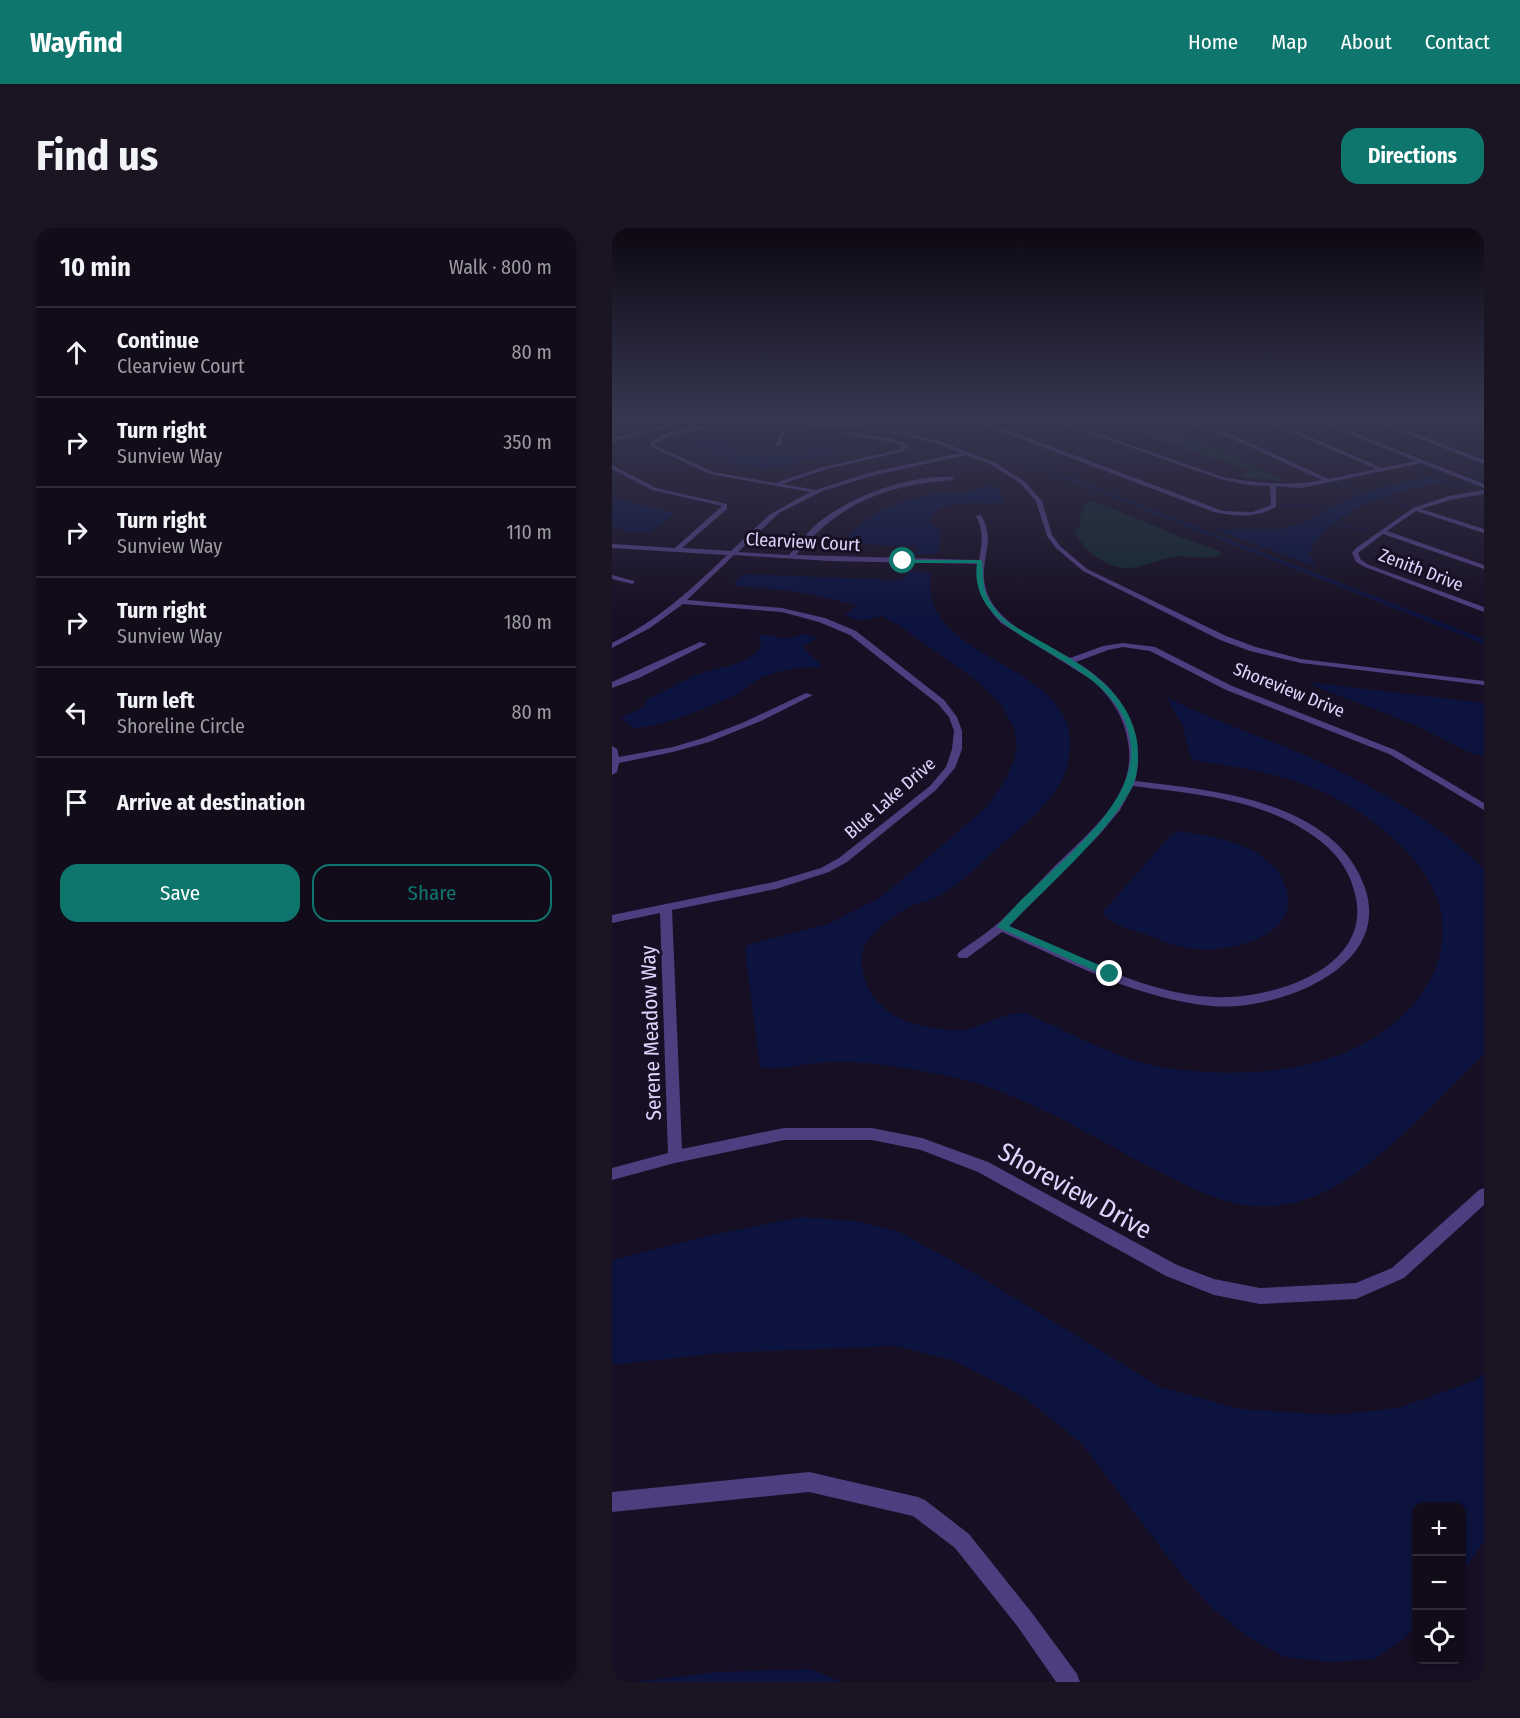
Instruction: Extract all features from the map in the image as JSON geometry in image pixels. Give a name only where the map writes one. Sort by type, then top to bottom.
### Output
[{"type":"street","points":[[646,485],[654,489],[724,505],[725,508],[676,550]]},
{"type":"street","points":[[780,485],[818,492]]},
{"type":"street","points":[[612,646],[652,625],[683,602],[774,514],[818,492],[840,485]]},
{"type":"street","points":[[791,557],[813,531],[847,506],[910,485]]},
{"type":"street","points":[[1026,485],[1039,501],[1048,535],[1058,548],[1085,570],[1223,638],[1253,650],[1301,661],[1484,683]]},
{"type":"street","points":[[1147,485],[1216,511],[1241,514],[1268,510],[1274,506],[1273,485],[1308,485]]},
{"type":"street","name":"Zenith Drive","points":[[1484,492],[1449,498],[1415,509],[1356,551],[1355,556],[1358,561],[1378,570],[1484,610]]},
{"type":"street","points":[[1415,509],[1484,531]]},
{"type":"street","points":[[963,955],[1002,927],[1092,835],[1116,806],[1130,783],[1135,749],[1130,728],[1121,708],[1108,691],[1090,674],[1071,661],[1009,626],[994,613],[981,589],[978,576],[986,535],[984,523],[979,516]]},
{"type":"street","points":[[1383,532],[1484,567]]},
{"type":"street","name":"Clearview Court","points":[[612,546],[791,557],[980,561]]},
{"type":"street","points":[[612,577],[632,582]]},
{"type":"street","name":"Blue Lake Drive","points":[[612,919],[802,879],[843,860],[933,788],[951,768],[957,749],[958,731],[953,717],[941,702],[853,633],[837,625],[782,610],[683,602]]},
{"type":"street","points":[[612,685],[703,644]]},
{"type":"street","name":"Shoreview Drive","points":[[1071,661],[1123,645],[1152,649],[1250,697],[1392,753],[1484,807]]},
{"type":"street","points":[[615,760],[704,741],[766,716],[809,695]]},
{"type":"street","points":[[612,749],[615,760],[612,772]]},
{"type":"street","points":[[1002,927],[1154,991],[1199,1000],[1241,1003],[1287,994],[1324,975],[1352,949],[1365,921],[1363,890],[1346,857],[1314,831],[1281,813],[1250,802],[1130,783]]},
{"type":"street","name":"Serene Meadow Way","points":[[666,908],[675,1157]]},
{"type":"street","name":"Shoreview Drive","points":[[612,1174],[675,1157],[784,1134],[872,1134],[922,1144],[983,1167],[1172,1272],[1214,1287],[1260,1296],[1356,1291],[1398,1273],[1484,1195]]},
{"type":"street","points":[[612,1502],[809,1482],[918,1507],[962,1541],[1025,1620],[1069,1682]]},
{"type":"green space","points":[[1086,502],[1124,513],[1187,540],[1220,551],[1222,554],[1212,557],[1170,558],[1131,568],[1106,563],[1084,546],[1075,532],[1081,524],[1080,516]]},
{"type":"shaded area","points":[[1393,485],[1429,485],[1368,503],[1334,523],[1309,553],[1317,567],[1213,529],[1281,529],[1297,525],[1342,502]]},
{"type":"shaded area","points":[[991,486],[998,489],[1004,502],[953,504],[935,512],[930,520],[942,531],[939,550],[935,554],[914,554],[917,548],[915,546],[842,544],[860,525],[896,504],[922,496],[963,492]]},
{"type":"shaded area","points":[[612,498],[676,513],[650,533],[627,532],[612,526]]},
{"type":"shaded area","points":[[914,571],[931,573],[933,602],[946,625],[967,643],[1044,692],[1062,713],[1070,746],[1061,782],[1035,814],[954,886],[938,897],[916,904],[897,914],[867,942],[862,953],[862,969],[874,997],[883,1007],[894,1015],[920,1026],[951,1030],[970,1028],[1006,1016],[1025,1013],[1101,1048],[1141,1062],[1182,1070],[1225,1073],[1293,1068],[1335,1056],[1374,1037],[1409,1009],[1423,992],[1433,973],[1440,953],[1443,931],[1440,908],[1434,891],[1413,859],[1368,818],[1321,791],[1286,778],[1191,758],[1183,727],[1167,697],[1219,721],[1307,756],[1378,791],[1445,835],[1484,869],[1484,1054],[1400,1137],[1346,1180],[1306,1199],[1263,1207],[1234,1203],[1200,1192],[1052,1114],[1003,1092],[978,1084],[919,1070],[868,1063],[834,1062],[770,1068],[760,1066],[745,951],[747,945],[828,924],[877,899],[988,806],[1006,779],[1014,761],[1017,746],[1014,729],[1001,704],[976,680],[897,624],[881,616],[858,620],[845,614],[858,605],[799,592],[734,584],[745,574],[899,580],[907,573]]},
{"type":"shaded area","points":[[804,634],[817,638],[802,647],[823,667],[808,667],[770,674],[736,695],[686,716],[658,724],[633,728],[621,718],[645,707],[647,699],[688,679],[749,658],[761,647],[759,635],[786,639]]},
{"type":"shaded area","points":[[1309,684],[1484,703],[1484,756],[1472,754],[1415,725]]},
{"type":"shaded area","points":[[1179,831],[1240,845],[1252,850],[1272,865],[1283,880],[1288,897],[1287,911],[1280,923],[1269,933],[1239,945],[1195,949],[1170,944],[1123,927],[1106,917],[1103,912],[1171,835]]},
{"type":"shaded area","points":[[801,1217],[856,1221],[900,1232],[974,1273],[1160,1387],[1240,1409],[1334,1415],[1398,1408],[1474,1381],[1484,1373],[1484,1541],[1466,1568],[1466,1502],[1412,1502],[1412,1630],[1404,1639],[1374,1659],[1329,1662],[1284,1657],[1247,1636],[1213,1609],[1181,1574],[1082,1444],[1024,1397],[955,1361],[896,1346],[720,1353],[612,1365],[612,1260],[716,1234]]},
{"type":"shaded area","points":[[811,1669],[841,1682],[634,1682],[719,1672]]},
{"type":"waterway","points":[[1084,485],[1484,642]]},
{"type":"waterway","points":[[1341,485],[1365,492]]},
{"type":"waterway","points":[[1468,485],[1474,486]]},
{"type":"waterway","points":[[1375,498],[1408,507]]},
{"type":"waterway","points":[[1281,505],[1333,507]]},
{"type":"waterway","points":[[1334,523],[1369,532]]},
{"type":"waterway","points":[[1250,551],[1264,546]]},
{"type":"route","points":[[903,561],[980,561],[978,576],[981,589],[994,613],[1009,626],[1090,674],[1108,691],[1121,708],[1130,728],[1135,749],[1130,783],[1116,806],[1092,835],[1002,927],[1110,974]]}]
